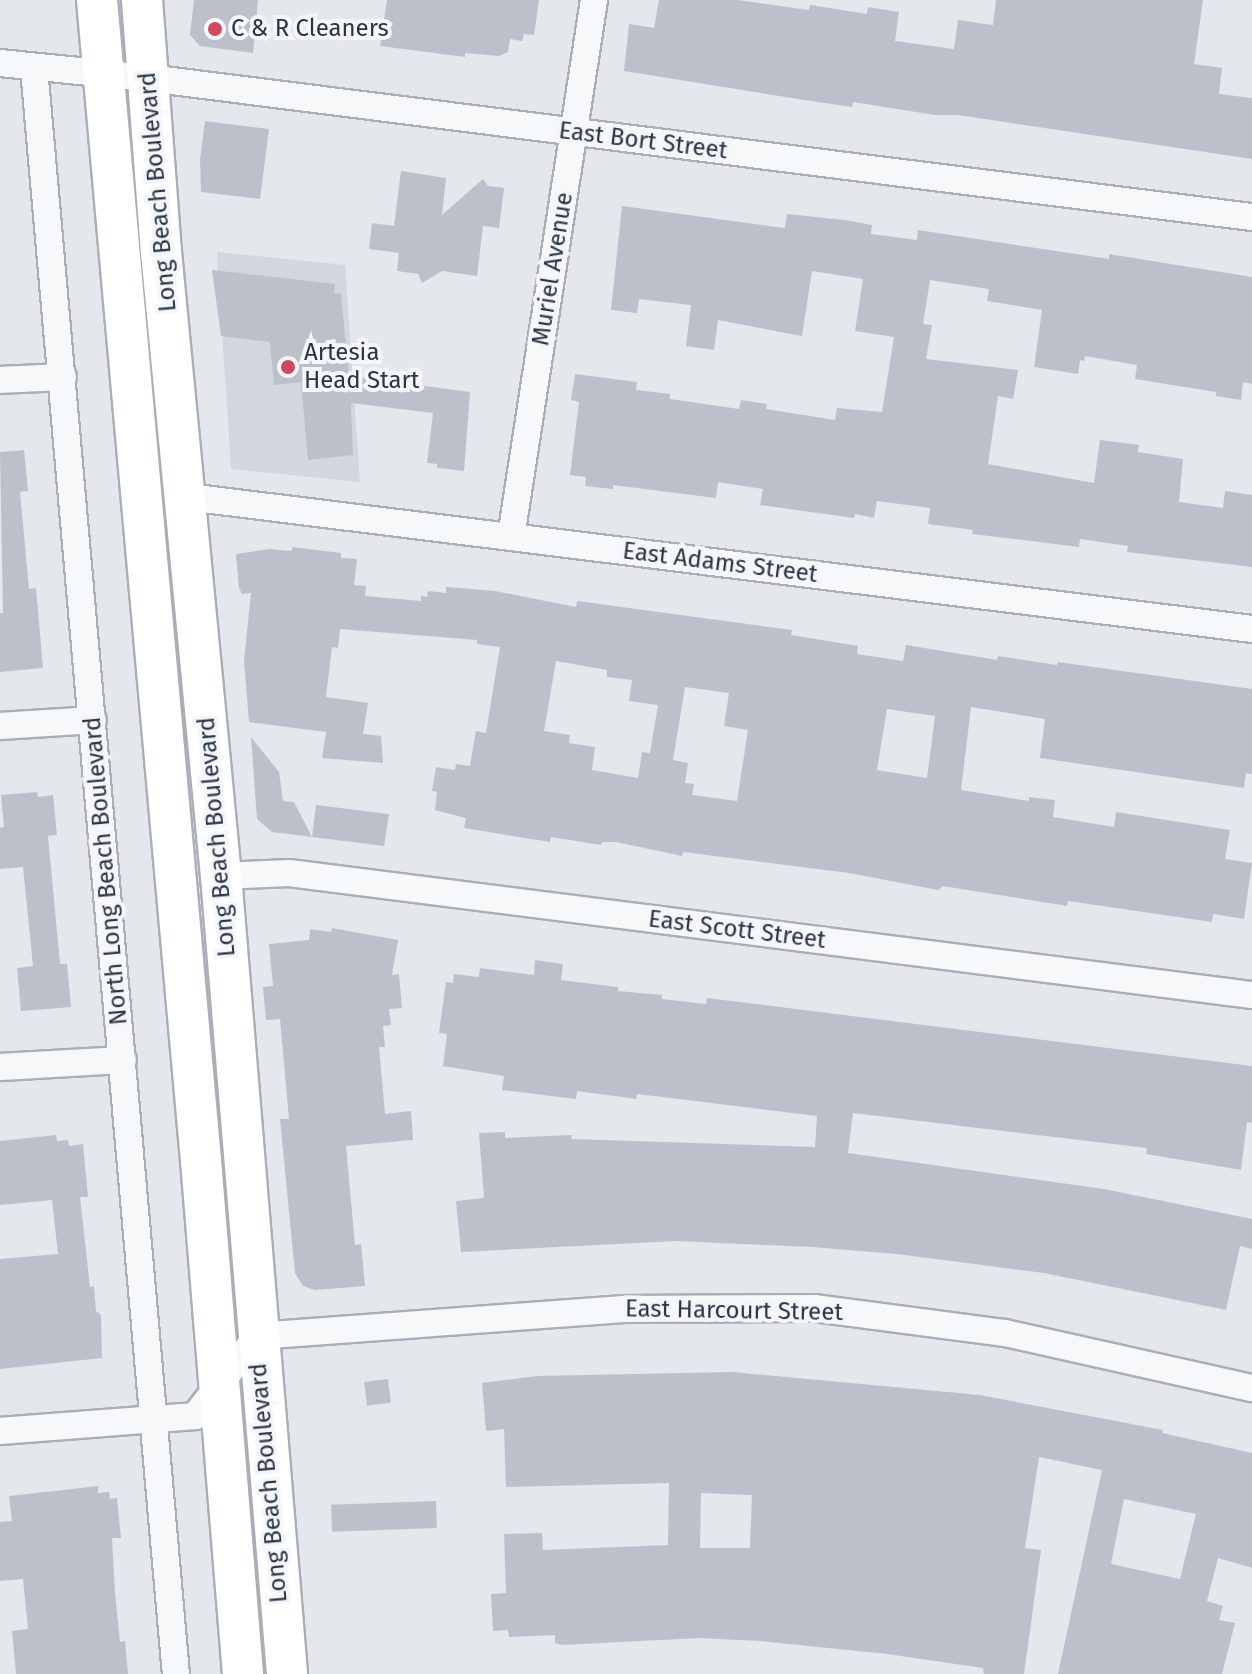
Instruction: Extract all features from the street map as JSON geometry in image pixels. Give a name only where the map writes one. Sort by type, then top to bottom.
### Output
[{"type":"main road","name":"Long Beach Boulevard","points":[[97,0],[243,1674]]},
{"type":"main road","name":"Long Beach Boulevard","points":[[142,0],[221,876],[287,1674]]},
{"type":"street","name":"Muriel Avenue","points":[[511,537],[594,0]]},
{"type":"street","name":"East Bort Street","points":[[0,63],[148,78],[1252,217]]},
{"type":"street","name":"North Long Beach Boulevard","points":[[34,68],[176,1674]]},
{"type":"street","points":[[0,380],[63,377]]},
{"type":"street","name":"East Adams Street","points":[[188,497],[1252,629]]},
{"type":"street","points":[[0,726],[93,720]]},
{"type":"street","name":"East Scott Street","points":[[221,876],[289,873],[1252,995]]},
{"type":"street","points":[[0,1067],[123,1060]]},
{"type":"street","name":"East Harcourt Street","points":[[257,1336],[624,1309],[814,1308],[1005,1333],[1252,1388]]},
{"type":"street","points":[[0,1431],[195,1416],[257,1336]]},
{"type":"shaded area","name":"Artesia Head Start","points":[[217,252],[345,265],[360,482],[231,469]]},
{"type":"building","points":[[194,0],[258,0],[253,53],[200,46],[190,35]]},
{"type":"building","points":[[387,0],[539,0],[534,35],[524,34],[522,41],[510,39],[508,52],[499,56],[465,53],[465,57],[380,46]]},
{"type":"building","points":[[659,0],[738,0],[809,10],[810,5],[867,14],[868,7],[899,12],[895,41],[954,49],[958,20],[993,25],[996,0],[1203,0],[1194,64],[1222,68],[1219,94],[1252,98],[1252,159],[958,115],[935,115],[853,102],[852,107],[624,71],[629,24],[654,28]]},
{"type":"building","points":[[205,121],[269,129],[260,199],[201,192],[200,160]]},
{"type":"building","points":[[401,171],[446,178],[442,215],[483,179],[488,186],[504,188],[499,228],[483,226],[477,276],[442,271],[422,283],[418,274],[397,271],[399,253],[369,249],[372,223],[394,226]]},
{"type":"building","points":[[622,206],[785,228],[787,214],[845,220],[872,225],[871,234],[917,240],[918,230],[1109,259],[1109,254],[1252,277],[1252,384],[1243,382],[1241,400],[1216,396],[1216,392],[1135,379],[1137,365],[1085,356],[1084,361],[1080,360],[1078,374],[1034,367],[1042,310],[987,301],[989,289],[930,280],[923,324],[932,325],[926,359],[1018,370],[1013,399],[998,396],[988,464],[1094,483],[1100,440],[1139,445],[1138,452],[1183,459],[1179,502],[1223,508],[1225,491],[1252,495],[1252,567],[1127,552],[1128,546],[1080,539],[1079,547],[972,534],[973,530],[928,524],[930,508],[877,501],[874,518],[855,514],[854,518],[760,505],[763,489],[718,482],[716,498],[613,485],[613,489],[585,486],[586,477],[570,475],[579,402],[571,400],[575,374],[637,382],[636,390],[670,394],[670,399],[739,409],[741,400],[767,404],[766,409],[835,420],[837,408],[882,412],[894,337],[855,331],[863,279],[812,271],[802,336],[718,320],[714,350],[686,346],[691,305],[639,299],[637,313],[611,310]]},
{"type":"building","points":[[212,270],[335,284],[334,293],[341,294],[349,376],[470,392],[464,471],[437,468],[437,464],[427,463],[433,413],[351,403],[353,455],[308,460],[301,382],[274,385],[270,342],[221,336]]},
{"type":"building","points":[[24,450],[28,491],[20,492],[29,589],[36,588],[43,668],[0,672],[0,613],[3,613],[0,452]]},
{"type":"building","points":[[292,547],[341,553],[341,558],[357,559],[354,585],[366,586],[365,596],[421,601],[421,596],[427,597],[428,591],[446,593],[446,587],[495,591],[576,607],[577,601],[792,630],[791,635],[858,646],[857,654],[903,661],[906,645],[997,660],[998,656],[1057,665],[1058,662],[1252,689],[1252,774],[1246,773],[1244,788],[1040,758],[1045,719],[971,707],[961,790],[1029,801],[1029,797],[1055,800],[1053,817],[1114,827],[1116,812],[1230,830],[1225,859],[1252,863],[1244,919],[1213,914],[1212,922],[1068,901],[1067,906],[943,886],[938,890],[849,873],[683,852],[682,856],[616,842],[602,842],[601,845],[551,837],[550,842],[464,828],[466,818],[435,810],[437,792],[432,791],[436,767],[455,770],[456,764],[470,766],[476,731],[486,733],[500,647],[477,644],[477,640],[340,629],[338,648],[332,647],[326,697],[368,703],[363,734],[381,736],[383,763],[322,758],[326,732],[249,722],[244,661],[251,593],[242,594],[239,588],[236,554],[269,549],[292,551]],"holes":[[[556,661],[607,670],[607,677],[632,680],[629,701],[658,705],[650,753],[642,752],[638,778],[592,770],[595,747],[569,743],[570,735],[544,731]],[[685,687],[729,693],[724,726],[748,730],[737,801],[692,795],[694,784],[685,783],[688,763],[673,760]],[[887,709],[935,716],[927,778],[877,770]]]},
{"type":"building","points":[[251,737],[279,772],[283,801],[294,802],[312,837],[272,832],[257,819]]},
{"type":"building","points":[[37,792],[38,797],[53,795],[57,835],[48,836],[60,964],[67,964],[71,1007],[21,1011],[17,968],[33,966],[23,867],[0,869],[0,828],[4,827],[1,795]]},
{"type":"building","points":[[316,805],[389,814],[384,846],[312,837]]},
{"type":"building","points":[[332,928],[398,940],[392,975],[399,974],[402,1008],[389,1009],[391,1025],[383,1026],[385,1047],[379,1047],[385,1114],[411,1111],[413,1140],[346,1146],[355,1245],[361,1244],[365,1286],[315,1290],[303,1286],[295,1273],[280,1119],[289,1119],[280,1019],[266,1020],[263,987],[273,986],[269,944],[309,940],[310,929],[331,932]]},
{"type":"building","points":[[535,960],[563,964],[561,980],[618,987],[618,991],[662,995],[662,999],[706,1004],[707,998],[1252,1066],[1252,1123],[1247,1122],[1241,1170],[1146,1154],[1147,1148],[853,1113],[848,1153],[1104,1189],[1252,1219],[1252,1249],[1240,1246],[1226,1310],[1044,1273],[897,1254],[812,1247],[676,1241],[461,1252],[456,1201],[484,1198],[479,1133],[505,1132],[505,1138],[572,1135],[571,1139],[815,1147],[817,1116],[637,1094],[636,1099],[577,1091],[576,1099],[502,1090],[504,1076],[443,1066],[447,1034],[439,1033],[446,982],[453,983],[454,974],[479,977],[480,968],[534,975]]},
{"type":"building","points":[[56,1135],[57,1141],[68,1140],[69,1146],[83,1144],[88,1197],[80,1197],[90,1287],[94,1286],[96,1311],[101,1315],[102,1358],[0,1369],[0,1259],[58,1254],[52,1200],[0,1205],[0,1141]]},
{"type":"building","points":[[732,1372],[980,1395],[1163,1430],[1162,1433],[1252,1453],[1252,1568],[1218,1558],[1207,1601],[1223,1606],[1219,1620],[1235,1623],[1222,1674],[1058,1674],[1102,1470],[1039,1457],[1025,1548],[1041,1550],[1024,1674],[984,1674],[983,1668],[760,1641],[700,1638],[561,1645],[555,1643],[555,1635],[509,1637],[508,1630],[493,1631],[491,1594],[506,1593],[504,1534],[542,1533],[543,1550],[668,1545],[669,1483],[506,1487],[504,1429],[486,1431],[482,1383],[537,1376]],"holes":[[[701,1493],[752,1495],[750,1548],[700,1548]],[[1124,1499],[1196,1514],[1180,1579],[1111,1564]]]},
{"type":"building","points":[[388,1379],[391,1403],[367,1406],[364,1382]]},
{"type":"building","points":[[98,1486],[98,1493],[109,1492],[110,1499],[117,1498],[121,1538],[112,1538],[115,1592],[120,1642],[125,1641],[128,1674],[16,1674],[12,1631],[28,1629],[23,1579],[0,1581],[0,1522],[12,1521],[9,1496]]},
{"type":"building","points":[[436,1501],[437,1528],[332,1532],[331,1505]]},
{"type":"place","name":"C & R Cleaners","points":[[215,29]]},
{"type":"place","name":"Artesia Head Start","points":[[288,367]]}]
